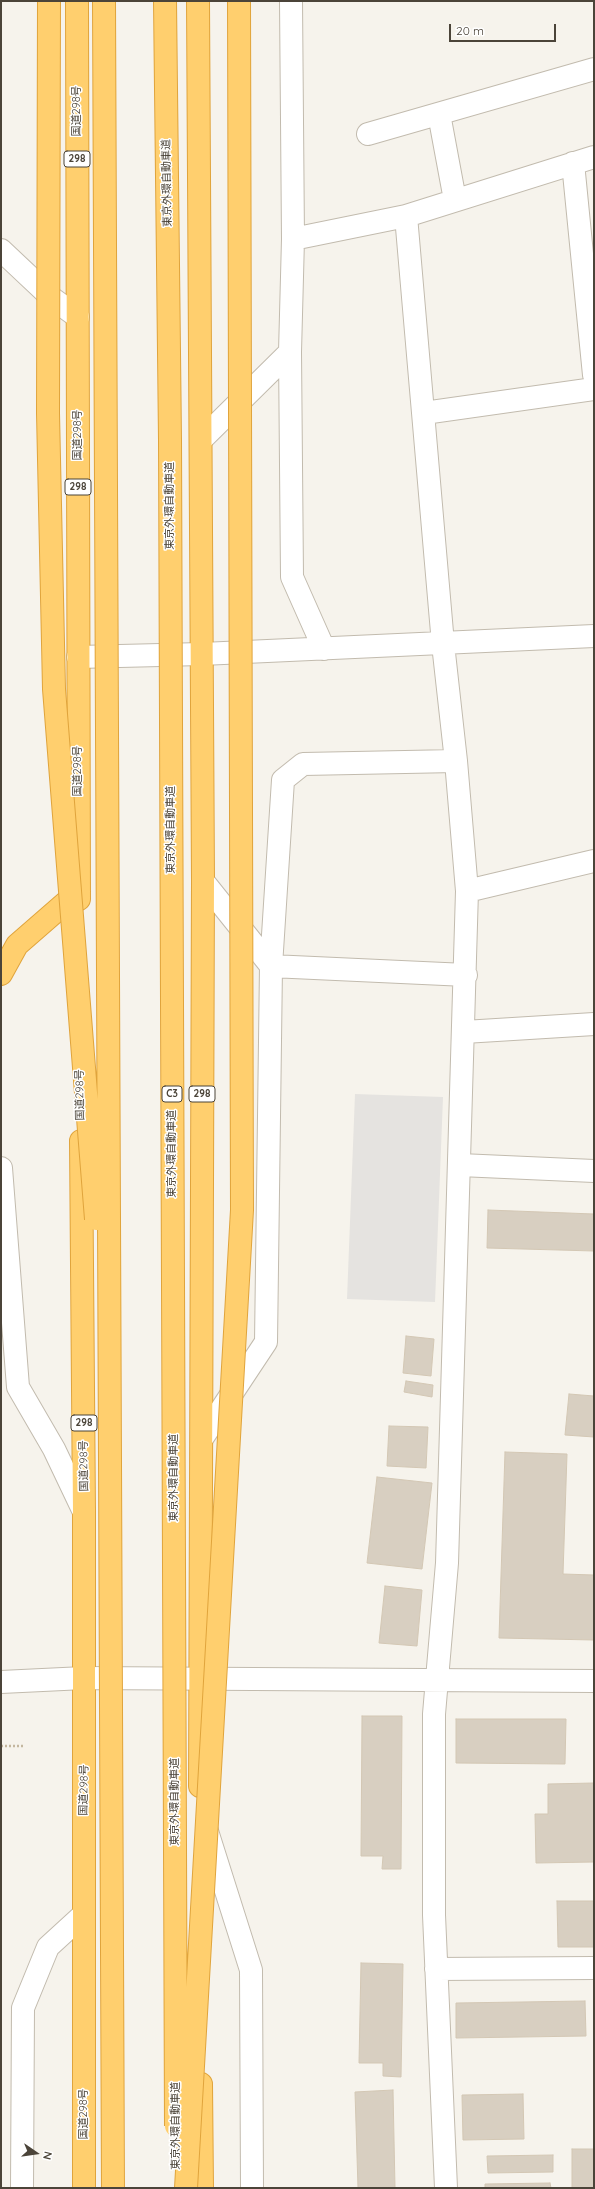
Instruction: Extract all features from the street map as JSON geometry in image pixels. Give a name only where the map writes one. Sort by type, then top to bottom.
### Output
[{"type":"highway","points":[[49,1],[48,413],[54,689],[110,1397]]},
{"type":"highway","name":"国道298号","points":[[77,1],[78,657],[84,1512],[84,2188]]},
{"type":"highway","points":[[104,1],[113,2188]]},
{"type":"highway","name":"東京外環自動車道","points":[[165,1],[170,448],[176,2188]]},
{"type":"highway","name":"298","points":[[198,1],[202,439],[203,881],[203,1437],[200,1678],[202,2188]]},
{"type":"highway","points":[[186,2188],[242,1210],[239,1]]},
{"type":"highway","points":[[1,974],[17,945],[80,891]]},
{"type":"street","points":[[291,1],[293,239],[290,352],[292,577],[324,649]]},
{"type":"street","points":[[368,134],[594,69]]},
{"type":"street","points":[[439,114],[455,200]]},
{"type":"street","points":[[293,239],[406,216],[594,157]]},
{"type":"street","points":[[573,163],[590,294],[594,375]]},
{"type":"street","points":[[406,216],[443,644],[456,761],[467,891],[466,975],[447,1563],[434,1714],[434,1915],[446,2188]]},
{"type":"street","points":[[1,250],[53,299],[78,317]]},
{"type":"street","points":[[202,439],[290,352]]},
{"type":"street","points":[[424,413],[594,388]]},
{"type":"street","points":[[78,657],[202,654],[594,636]]},
{"type":"street","points":[[203,1437],[266,1342],[271,966],[283,780],[303,764],[456,761]]},
{"type":"street","points":[[467,891],[594,860]]},
{"type":"street","points":[[203,881],[271,966],[466,975]]},
{"type":"street","points":[[464,1032],[594,1024]]},
{"type":"street","points":[[460,1165],[594,1170]]},
{"type":"street","points":[[1,1168],[18,1387],[54,1449],[84,1512]]},
{"type":"street","points":[[1,1682],[84,1678],[341,1680],[438,1678],[594,1681]]},
{"type":"street","points":[[200,1809],[251,1970],[252,2188]]},
{"type":"street","points":[[22,2188],[23,2008],[48,1947],[83,1915]]},
{"type":"street","points":[[436,1969],[594,1968]]},
{"type":"path","points":[[1,1746],[25,1746]]},
{"type":"shaded area","points":[[355,1094],[443,1097],[435,1302],[347,1299]]},
{"type":"building","points":[[488,1210],[594,1214],[594,1251],[487,1248]]},
{"type":"building","points":[[406,1336],[434,1339],[431,1376],[403,1373]]},
{"type":"building","points":[[406,1381],[433,1385],[432,1397],[404,1392]]},
{"type":"building","points":[[569,1394],[594,1396],[594,1437],[565,1435]]},
{"type":"building","points":[[389,1426],[428,1427],[426,1468],[387,1466]]},
{"type":"building","points":[[505,1452],[567,1454],[563,1574],[594,1575],[594,1640],[499,1638]]},
{"type":"building","points":[[377,1477],[432,1483],[422,1569],[367,1563]]},
{"type":"building","points":[[385,1586],[422,1590],[417,1646],[379,1643]]},
{"type":"building","points":[[362,1716],[402,1716],[401,1869],[382,1869],[383,1856],[361,1856]]},
{"type":"building","points":[[456,1719],[566,1719],[565,1764],[456,1763]]},
{"type":"building","points":[[594,1783],[594,1862],[536,1863],[535,1814],[548,1814],[548,1784]]},
{"type":"building","points":[[557,1901],[594,1901],[594,1947],[558,1947]]},
{"type":"building","points":[[361,1963],[403,1964],[401,2077],[383,2076],[383,2063],[359,2063]]},
{"type":"building","points":[[585,2001],[586,2036],[456,2038],[456,2003]]},
{"type":"building","points":[[393,2090],[395,2188],[358,2188],[355,2092]]},
{"type":"building","points":[[523,2094],[524,2139],[463,2140],[462,2095]]},
{"type":"building","points":[[572,2149],[594,2149],[594,2188],[572,2188]]},
{"type":"building","points":[[553,2155],[553,2172],[488,2173],[487,2156]]},
{"type":"building","points":[[550,2183],[551,2188],[485,2188],[485,2184]]}]
